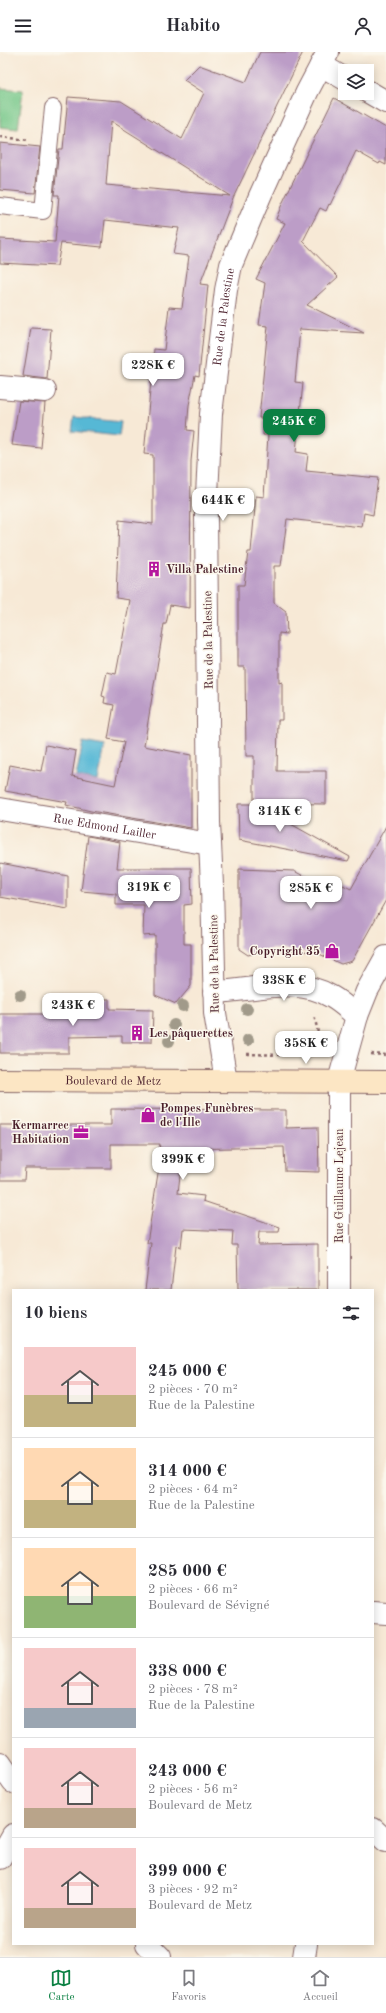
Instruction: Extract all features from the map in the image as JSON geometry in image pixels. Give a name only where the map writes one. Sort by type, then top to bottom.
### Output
[{"type":"main road","name":"Boulevard de Metz","points":[[0,1080],[386,1082]]},
{"type":"street","points":[[324,59],[338,72]]},
{"type":"street","name":"Rue de la Palestine","points":[[226,1081],[215,1019],[210,844],[206,515],[211,414],[226,290],[231,265],[243,235],[324,59]]},
{"type":"street","points":[[374,95],[386,102]]},
{"type":"street","points":[[0,387],[45,391]]},
{"type":"street","name":"Rue Edmond Lailler","points":[[0,809],[210,844]]},
{"type":"street","name":"Rue Guillaume Lejean","points":[[339,1289],[339,1081],[357,1016],[367,991],[386,957]]},
{"type":"street","points":[[214,992],[236,991],[279,985],[310,988],[332,996],[357,1016]]},
{"type":"street","points":[[374,1612],[386,1612]]},
{"type":"street","points":[[0,1763],[12,1781]]},
{"type":"street","points":[[374,1831],[386,1840]]},
{"type":"street","points":[[0,1858],[12,1837]]},
{"type":"street","points":[[148,1945],[160,1957]]},
{"type":"street","points":[[304,1957],[306,1945]]},
{"type":"lane","points":[[0,206],[43,211],[53,108]]},
{"type":"path","points":[[0,137],[49,142]]},
{"type":"green space","points":[[0,88],[23,90],[18,129],[0,127]]},
{"type":"water","points":[[74,417],[121,422],[119,436],[72,431]]},
{"type":"water","points":[[83,742],[105,746],[98,781],[76,777]]},
{"type":"building","points":[[260,52],[303,52],[233,198],[200,284],[208,285],[199,376],[195,375],[189,405],[187,430],[194,431],[191,461],[190,608],[170,605],[166,624],[164,624],[144,746],[191,755],[191,828],[91,811],[66,805],[67,802],[5,791],[10,765],[41,771],[46,745],[76,751],[72,776],[115,785],[124,742],[108,739],[114,705],[104,703],[105,697],[102,696],[107,672],[116,674],[130,600],[116,598],[119,520],[153,524],[153,455],[144,454],[154,349],[164,350],[169,307],[182,308],[189,256],[173,254],[179,228],[105,220],[102,247],[61,243],[57,266],[0,263],[0,239],[55,242],[59,195],[54,195],[59,149],[63,149],[68,97],[121,101],[182,139],[204,93],[184,80],[199,65],[246,82]],"holes":[[[111,121],[230,196],[106,185]]]},
{"type":"building","points":[[334,98],[386,128],[386,165],[380,162],[379,164],[356,151],[330,205],[329,204],[326,211],[320,208],[303,241],[338,277],[307,305],[364,333],[300,329],[295,382],[303,383],[296,452],[308,454],[306,471],[378,478],[373,515],[364,513],[362,527],[287,519],[281,566],[274,566],[274,603],[286,612],[287,634],[279,633],[279,683],[282,682],[282,720],[278,720],[277,771],[326,771],[326,804],[254,803],[254,756],[246,756],[245,667],[238,667],[238,585],[244,585],[248,552],[251,552],[256,496],[264,497],[268,435],[263,435],[264,418],[259,418],[268,326],[259,325],[265,283],[256,279],[285,223],[276,219],[282,204]]},
{"type":"building","points":[[0,143],[40,147],[35,193],[0,190]]},
{"type":"building","points":[[31,328],[51,329],[47,379],[23,376]]},
{"type":"building","points":[[19,401],[45,403],[41,448],[12,445]]},
{"type":"building","points":[[238,804],[255,804],[350,857],[348,861],[239,840]]},
{"type":"building","points":[[386,826],[386,900],[352,961],[341,964],[315,952],[272,949],[248,955],[239,949],[239,869],[294,871],[338,894],[343,885],[351,889]]},
{"type":"building","points":[[88,836],[120,842],[117,868],[191,868],[192,904],[184,905],[184,944],[191,944],[191,986],[176,1004],[155,995],[155,935],[143,936],[144,905],[116,905],[116,894],[81,891]]},
{"type":"building","points":[[0,863],[68,876],[68,909],[0,897]]},
{"type":"building","points":[[69,999],[109,999],[109,1009],[153,1010],[152,1042],[122,1042],[122,1036],[69,1037],[69,1053],[0,1053],[0,1014],[60,1014],[60,1009],[69,1009]]},
{"type":"building","points":[[111,1109],[286,1110],[286,1128],[318,1127],[319,1172],[285,1171],[284,1147],[183,1149],[178,1193],[204,1196],[203,1201],[280,1227],[279,1232],[259,1232],[258,1245],[318,1244],[318,1289],[238,1289],[237,1245],[232,1245],[233,1231],[183,1229],[181,1247],[176,1246],[171,1289],[145,1289],[151,1243],[147,1243],[162,1148],[159,1148],[160,1144],[111,1144],[111,1168],[25,1168],[24,1180],[0,1180],[0,1125],[111,1125]]},
{"type":"place","name":"Villa Palestine","points":[[154,569]]},
{"type":"place","name":"Copyright 35","points":[[332,951]]},
{"type":"place","name":"Les pâquerettes","points":[[137,1033]]},
{"type":"place","name":"Pompes Funèbres de l'Ille","points":[[148,1115]]},
{"type":"place","name":"Kermarrec Habitation","points":[[81,1132]]}]
